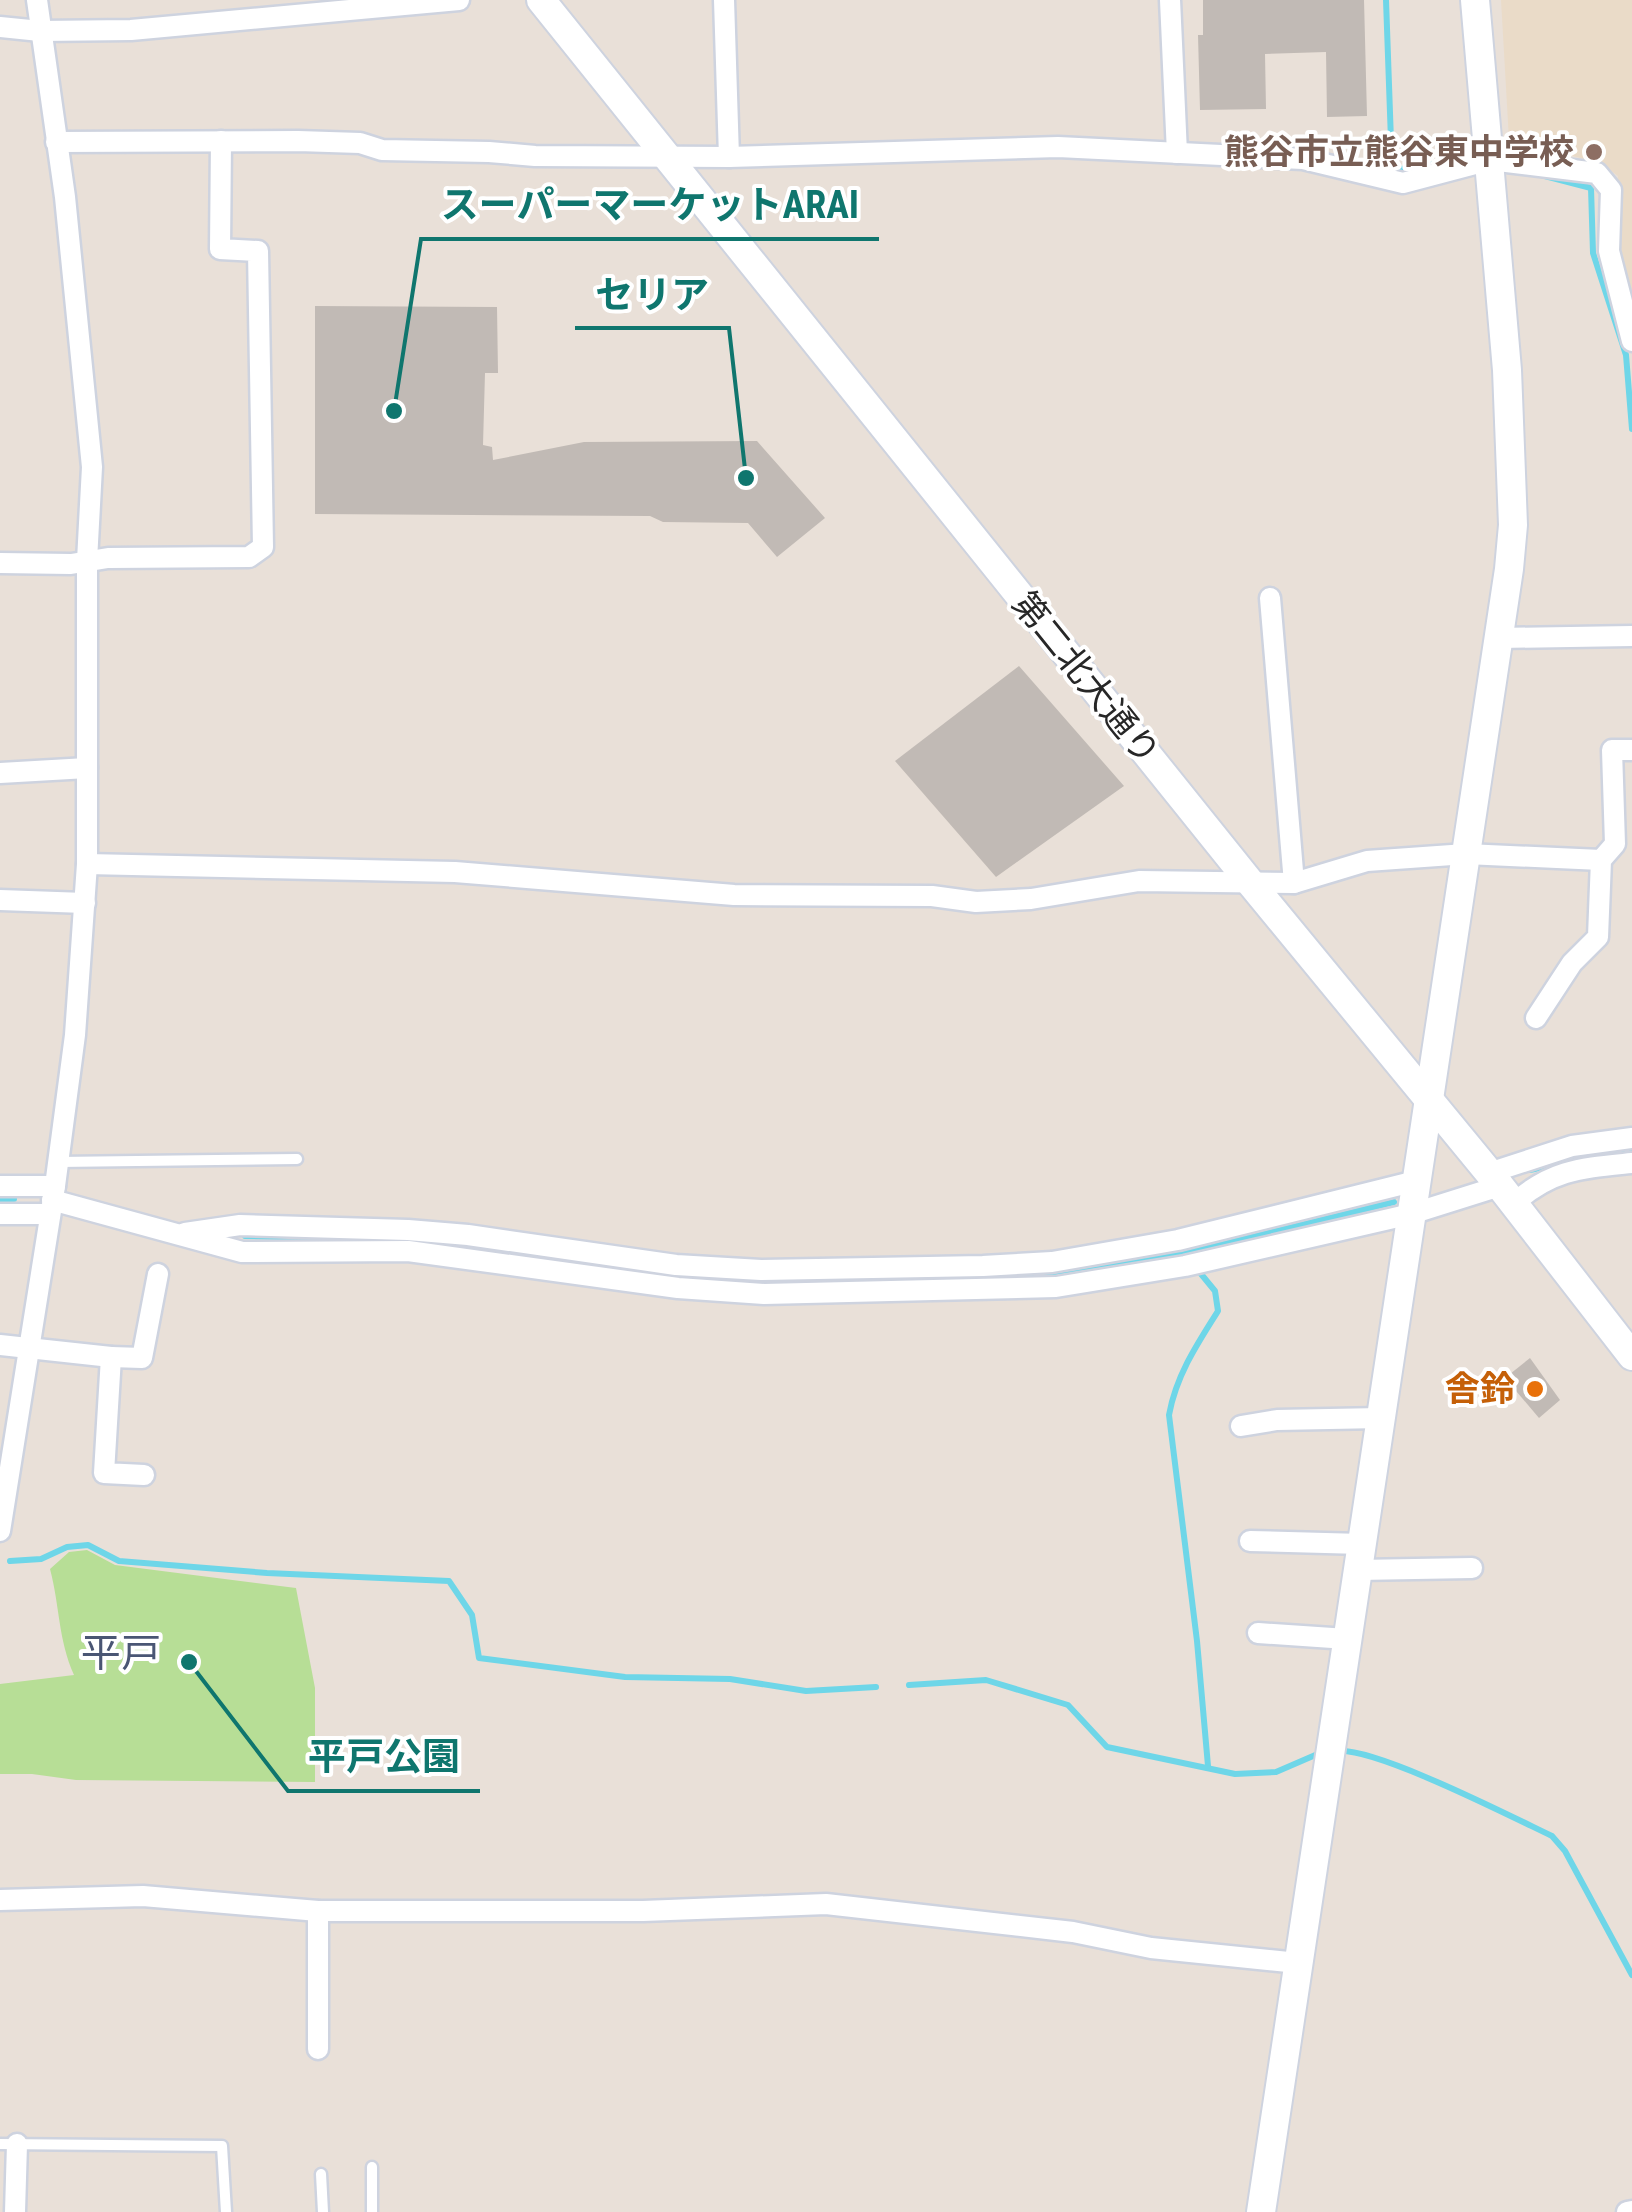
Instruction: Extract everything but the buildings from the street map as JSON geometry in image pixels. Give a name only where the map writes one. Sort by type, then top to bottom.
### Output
[{"type":"street","points":[[0,1530],[75,1035],[88,864],[88,561],[92,468],[37,0]]},
{"type":"street","points":[[0,27],[40,32],[131,30],[459,0]]},
{"type":"street","name":"第二北大通り","points":[[541,0],[1249,881],[1501,1188],[1632,1356]]},
{"type":"street","points":[[724,0],[729,157]]},
{"type":"street","points":[[1170,0],[1177,152]]},
{"type":"street","points":[[1261,2212],[1500,638],[1513,524],[1507,370],[1476,0]]},
{"type":"street","points":[[0,563],[249,557],[264,547],[258,251],[220,249],[221,141]]},
{"type":"street","points":[[56,142],[360,143],[382,150],[535,156],[729,157],[1058,146],[1302,159],[1403,183],[1490,160],[1597,173],[1611,190],[1609,251],[1632,341]]},
{"type":"street","points":[[1270,598],[1294,883]]},
{"type":"street","points":[[1500,638],[1632,636]]},
{"type":"street","points":[[1536,1018],[1572,964],[1598,937],[1600,860],[1615,844],[1612,750],[1632,750]]},
{"type":"street","points":[[0,774],[88,768]]},
{"type":"street","points":[[88,864],[455,872],[734,895],[932,896],[976,902],[1031,899],[1139,880],[1294,883],[1366,861],[1466,854],[1600,860]]},
{"type":"street","points":[[0,900],[84,903]]},
{"type":"street","points":[[1501,1188],[1572,1146],[1632,1138]]},
{"type":"street","points":[[0,1186],[179,1234],[240,1225],[408,1230],[676,1265],[764,1282],[1056,1287],[1185,1266],[1411,1214],[1501,1188],[1536,1183],[1580,1168],[1632,1163]]},
{"type":"street","points":[[764,1282],[1052,1262],[1178,1240],[1416,1181]]},
{"type":"street","points":[[0,1214],[52,1200]]},
{"type":"street","points":[[0,1345],[142,1358],[158,1274]]},
{"type":"street","points":[[111,1356],[104,1473],[144,1475]]},
{"type":"street","points":[[1240,1426],[1277,1420],[1380,1418]]},
{"type":"street","points":[[1250,1540],[1360,1557],[1472,1568]]},
{"type":"street","points":[[1258,1633],[1348,1639]]},
{"type":"street","points":[[0,1900],[143,1896],[318,1912],[642,1912],[826,1904],[1073,1932],[1151,1948],[1298,1962]]},
{"type":"street","points":[[318,1912],[318,2049]]},
{"type":"street","points":[[9,2144],[15,2212]]},
{"type":"lane","points":[[58,1162],[297,1159]]},
{"type":"lane","points":[[9,2144],[222,2146],[226,2212]]},
{"type":"lane","points":[[372,2167],[372,2212]]},
{"type":"lane","points":[[320,2174],[323,2212]]},
{"type":"shaded area","name":"熊谷市立熊谷東中学校","points":[[1501,0],[1632,0],[1632,308],[1609,248],[1618,176],[1601,163],[1509,140]]},
{"type":"green space","points":[[87,1550],[115,1565],[296,1588],[315,1688],[315,1782],[76,1780],[0,1774],[0,1684],[74,1675],[65,1649],[50,1569],[69,1552]]},
{"type":"waterway","points":[[1386,0],[1392,169],[1425,168],[1458,151],[1476,156]]},
{"type":"waterway","points":[[1541,175],[1591,188],[1593,253],[1626,355],[1632,429]]},
{"type":"waterway","points":[[1530,1170],[1632,1152]]},
{"type":"waterway","points":[[0,1199],[14,1199]]},
{"type":"waterway","points":[[754,1279],[983,1279],[1052,1273],[1184,1254],[1394,1202]]},
{"type":"waterway","points":[[245,1236],[405,1241],[498,1249]]},
{"type":"waterway","points":[[1197,1269],[1215,1291],[1218,1311],[1182,1374],[1169,1415],[1208,1766]]},
{"type":"waterway","points":[[10,1561],[41,1559],[67,1547],[88,1545],[119,1561],[267,1573],[449,1581],[472,1615],[479,1658],[625,1677],[730,1679],[806,1691],[876,1687]]},
{"type":"waterway","points":[[909,1685],[986,1680],[1068,1705],[1107,1747],[1235,1774],[1276,1772],[1320,1753]]},
{"type":"waterway","points":[[1337,1751],[1411,1771],[1552,1836],[1565,1851],[1632,1975]]},
{"type":"place","name":"熊谷市立熊谷東中学校","points":[[1594,152]]},
{"type":"place","name":"スーパーマーケットARAI","points":[[394,411]]},
{"type":"place","name":"セリア","points":[[746,478]]},
{"type":"place","name":"舎鈴","points":[[1535,1389]]},
{"type":"place","name":"平戸公園","points":[[189,1662]]},
{"type":"district","name":"平戸","points":[[121,1653]]}]
